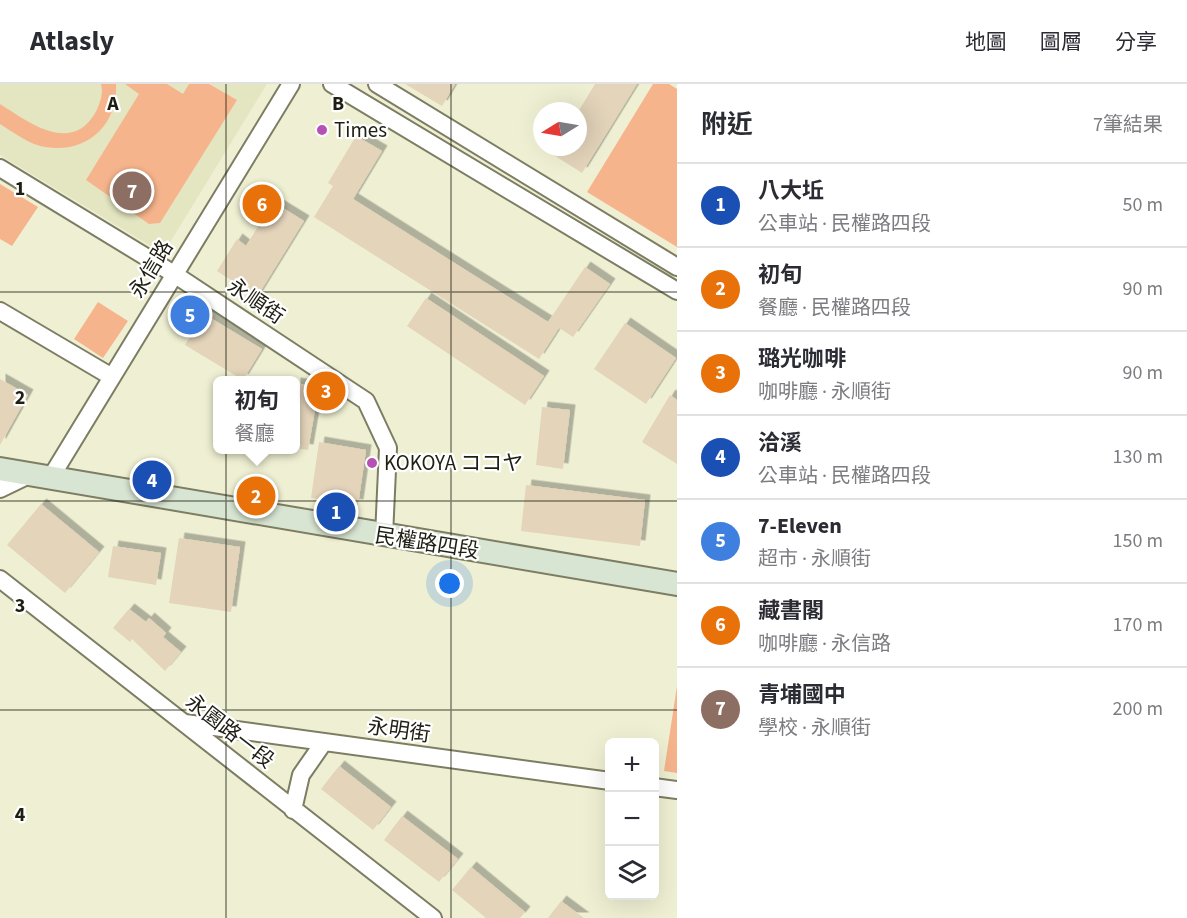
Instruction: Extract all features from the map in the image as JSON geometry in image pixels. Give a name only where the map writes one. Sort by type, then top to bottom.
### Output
[{"type":"street","name":"永信路","points":[[41,475],[112,377],[291,84]]},
{"type":"street","points":[[332,84],[677,291]]},
{"type":"street","points":[[377,84],[677,267]]},
{"type":"street","name":"永順街","points":[[0,168],[174,274],[366,401],[388,448],[384,536]]},
{"type":"street","points":[[0,311],[112,377]]},
{"type":"street","name":"民權路四段","points":[[0,469],[677,584]]},
{"type":"street","points":[[0,489],[41,475]]},
{"type":"street","name":"永園路一段","points":[[0,579],[433,918]]},
{"type":"street","name":"永明街","points":[[183,723],[605,780]]},
{"type":"street","points":[[293,810],[301,775],[324,742]]},
{"type":"street","points":[[659,788],[677,790]]},
{"type":"shaded area","points":[[0,84],[267,84],[166,249],[154,248],[0,155]]},
{"type":"shaded area","points":[[101,84],[116,84],[112,112],[97,134],[74,146],[60,148],[39,146],[0,124],[0,104],[48,130],[60,133],[73,132],[84,126],[94,115],[102,92]]},
{"type":"shaded area","points":[[125,84],[167,84],[183,94],[189,84],[209,84],[237,100],[160,223],[149,224],[86,180],[139,94]]},
{"type":"shaded area","points":[[653,84],[669,84],[677,89],[677,247],[587,192]]},
{"type":"shaded area","points":[[0,184],[38,207],[12,246],[0,239]]},
{"type":"shaded area","points":[[98,302],[128,321],[103,358],[74,339]]},
{"type":"shaded area","points":[[677,686],[677,773],[664,771]]},
{"type":"building","points":[[405,84],[455,84],[442,106]]},
{"type":"building","points":[[595,84],[637,84],[582,173],[555,156],[587,156],[587,102],[584,102]]},
{"type":"building","points":[[356,136],[382,151],[353,199],[548,322],[585,267],[610,284],[573,337],[559,328],[539,359],[314,217],[333,186],[328,183]]},
{"type":"building","points":[[273,202],[304,221],[257,297],[217,271],[237,239],[246,246]]},
{"type":"building","points":[[426,298],[544,376],[525,405],[407,326]]},
{"type":"building","points":[[204,314],[262,349],[245,376],[236,376],[185,345]]},
{"type":"building","points":[[625,323],[676,358],[646,404],[594,369]]},
{"type":"building","points":[[0,379],[28,395],[0,445]]},
{"type":"building","points":[[300,384],[319,387],[308,450],[300,449]]},
{"type":"building","points":[[670,395],[677,400],[677,464],[642,442]]},
{"type":"building","points":[[542,407],[570,410],[563,469],[536,465]]},
{"type":"building","points":[[319,442],[366,450],[358,505],[311,498]]},
{"type":"building","points":[[526,485],[645,500],[640,546],[521,531]]},
{"type":"building","points":[[41,504],[99,552],[65,593],[7,545]]},
{"type":"building","points":[[179,538],[240,547],[231,612],[169,603]]},
{"type":"building","points":[[113,546],[161,553],[156,585],[108,577]]},
{"type":"building","points":[[129,609],[146,622],[149,618],[166,633],[163,637],[181,652],[165,671],[132,639],[130,642],[113,628]]},
{"type":"building","points":[[339,766],[391,807],[373,830],[321,789]]},
{"type":"building","points":[[402,816],[458,859],[439,882],[384,840]]},
{"type":"building","points":[[471,867],[525,912],[520,918],[486,918],[452,890]]},
{"type":"building","points":[[561,901],[584,918],[548,918]]},
{"type":"place","name":"Times","points":[[322,130]]},
{"type":"place","name":"青埔國中","points":[[132,191]]},
{"type":"place","name":"藏書閣","points":[[262,204]]},
{"type":"place","name":"7-Eleven","points":[[190,315]]},
{"type":"place","name":"璐光咖啡","points":[[326,391]]},
{"type":"place","name":"KOKOYA ココヤ","points":[[372,463]]},
{"type":"place","name":"洽溪","points":[[152,480]]},
{"type":"place","name":"初旬","points":[[256,496]]},
{"type":"place","name":"八大坵","points":[[336,512]]}]
